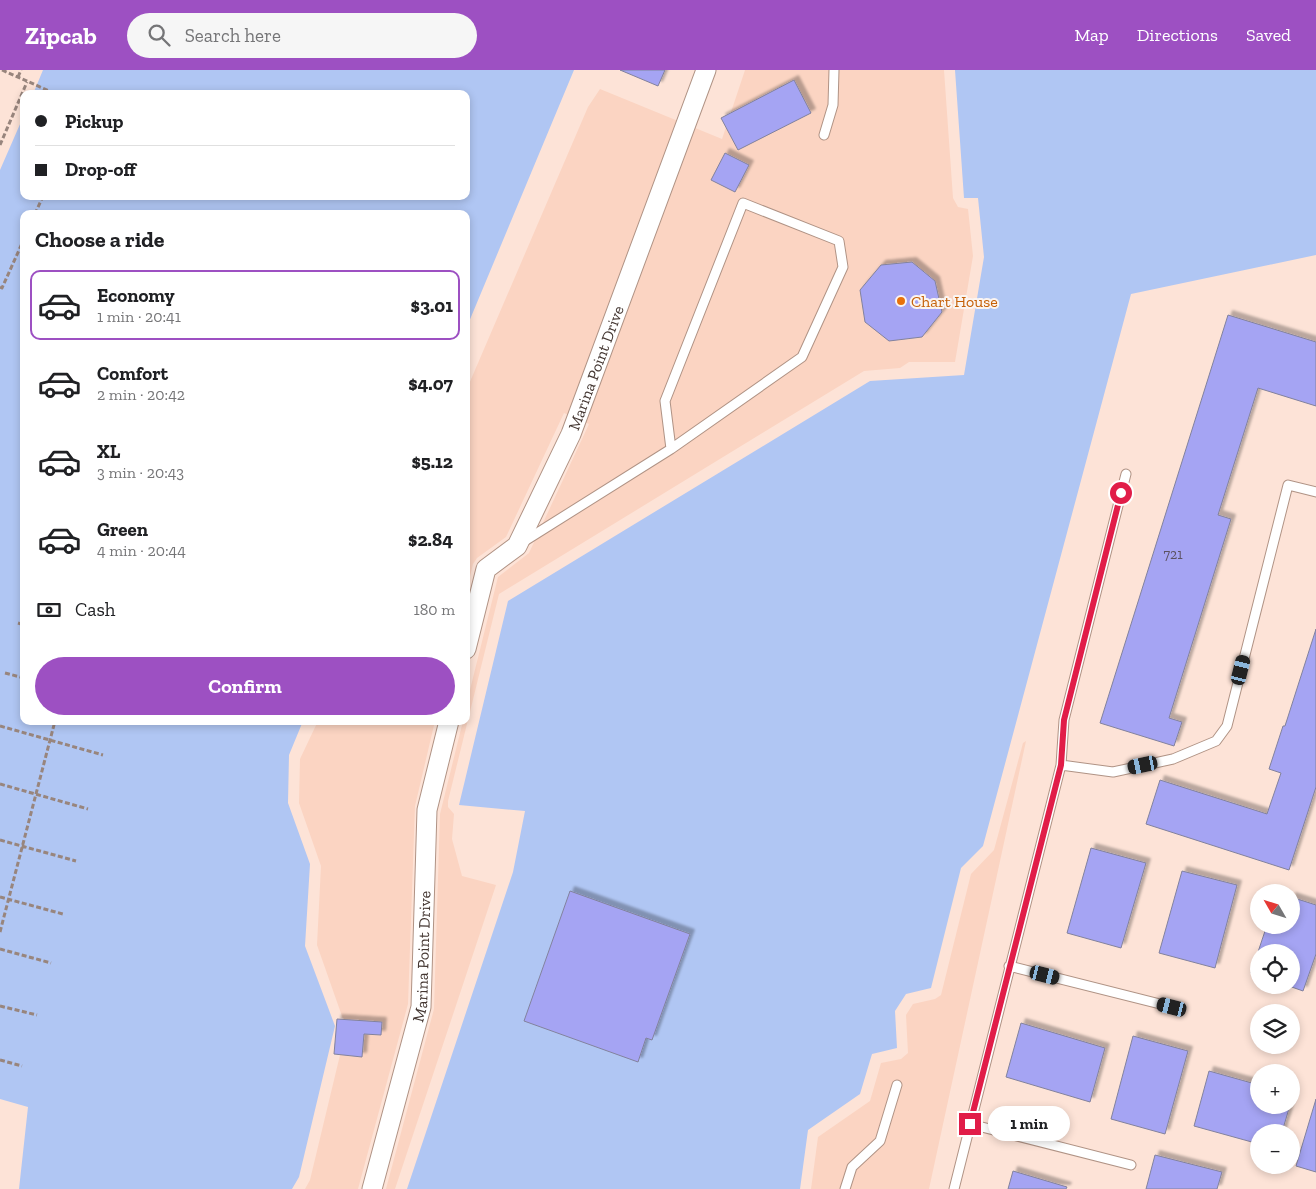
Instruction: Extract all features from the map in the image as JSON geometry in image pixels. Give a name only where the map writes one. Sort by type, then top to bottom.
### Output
[{"type":"street","name":"Marina Point Drive","points":[[470,633],[486,569],[516,546],[570,434],[706,70]]},
{"type":"street","name":"Marina Point Drive","points":[[372,1189],[421,1007],[427,810],[448,725]]},
{"type":"lane","points":[[824,135],[832,105],[834,70]]},
{"type":"lane","points":[[516,546],[671,449],[802,358],[843,267],[838,240],[743,203],[665,401],[671,449]]},
{"type":"lane","points":[[954,1189],[1061,765],[1064,720],[1126,474]]},
{"type":"lane","points":[[1061,765],[1113,772],[1174,759],[1216,741],[1227,726],[1288,484],[1316,492]]},
{"type":"lane","points":[[1009,966],[1172,1007]]},
{"type":"lane","points":[[845,1189],[852,1167],[880,1141],[897,1085]]},
{"type":"lane","points":[[970,1124],[1131,1165]]},
{"type":"path","points":[[2,70],[47,90]]},
{"type":"path","points":[[18,78],[21,70]]},
{"type":"path","points":[[24,90],[28,82]]},
{"type":"path","points":[[0,145],[20,100]]},
{"type":"path","points":[[0,287],[2,288],[20,248]]},
{"type":"path","points":[[5,673],[20,677]]},
{"type":"path","points":[[0,932],[53,725]]},
{"type":"path","points":[[0,726],[104,755]]},
{"type":"path","points":[[0,784],[88,809]]},
{"type":"path","points":[[0,840],[76,861]]},
{"type":"path","points":[[0,897],[63,914]]},
{"type":"path","points":[[0,949],[50,963]]},
{"type":"path","points":[[0,1006],[37,1015]]},
{"type":"path","points":[[0,1060],[22,1066]]},
{"type":"shaded area","points":[[745,70],[944,70],[953,198],[958,207],[968,209],[973,256],[955,362],[909,362],[900,368],[864,371],[499,594],[470,712],[470,690],[498,577],[529,553],[589,424],[564,413],[506,537],[477,558],[473,564],[470,576],[470,382],[588,107],[600,89],[722,139]]},
{"type":"shaded area","points":[[316,725],[434,725],[415,806],[408,1004],[358,1189],[305,1189],[310,1180],[346,1030],[317,945],[321,866],[299,803],[300,759]]},
{"type":"shaded area","points":[[462,725],[467,725],[448,801],[448,807],[454,814],[452,839],[462,876],[496,885],[395,1189],[386,1189],[434,1009],[440,814]]},
{"type":"shaded area","points":[[1026,741],[929,1189],[811,1189],[818,1137],[870,1101],[881,1063],[901,1059],[908,1053],[906,1015],[913,1004],[935,999],[941,995],[971,874],[994,850],[1023,743]]},
{"type":"water","points":[[43,70],[574,70],[470,319],[470,210],[20,210],[20,725],[301,725],[289,755],[288,803],[310,864],[305,946],[335,1026],[299,1177],[292,1189],[19,1189],[28,1107],[0,1099],[0,170],[20,124],[20,200],[470,200],[470,90],[35,90]]},
{"type":"water","points":[[955,70],[1316,70],[1316,255],[1131,294],[983,846],[961,868],[931,988],[906,994],[895,1011],[897,1048],[872,1054],[860,1094],[808,1130],[800,1189],[407,1189],[513,872],[525,811],[459,805],[508,601],[870,381],[964,375],[984,257],[978,198],[964,198]]},
{"type":"building","points":[[620,70],[665,70],[658,86]]},
{"type":"building","points":[[794,80],[811,113],[738,150],[721,118]]},
{"type":"building","points":[[725,153],[749,165],[735,192],[711,180]]},
{"type":"building","name":"Chart House","points":[[912,262],[935,281],[942,312],[922,337],[889,341],[865,322],[860,290],[881,265]]},
{"type":"building","points":[[1228,315],[1316,342],[1316,406],[1258,388],[1218,515],[1231,519],[1169,718],[1182,722],[1174,746],[1100,723]]},
{"type":"building","points":[[1316,629],[1316,787],[1289,870],[1146,824],[1160,780],[1267,814],[1281,773],[1269,769]]},
{"type":"building","points":[[1091,848],[1146,863],[1121,948],[1067,933]]},
{"type":"building","points":[[1182,871],[1237,885],[1215,968],[1159,953]]},
{"type":"building","points":[[570,891],[690,934],[652,1040],[646,1038],[638,1062],[524,1021]]},
{"type":"building","points":[[1300,900],[1316,905],[1316,954],[1303,991],[1300,990],[1300,944],[1261,944],[1264,934],[1300,934]]},
{"type":"building","points":[[337,1019],[382,1022],[381,1035],[364,1034],[362,1057],[334,1054]]},
{"type":"building","points":[[1021,1023],[1105,1048],[1090,1102],[1006,1077]]},
{"type":"building","points":[[1133,1036],[1188,1051],[1165,1134],[1111,1119]]},
{"type":"building","points":[[1209,1071],[1250,1082],[1250,1114],[1287,1114],[1284,1124],[1250,1124],[1250,1142],[1194,1126]]},
{"type":"building","points":[[1316,1099],[1316,1172],[1300,1167],[1300,1153]]},
{"type":"building","points":[[1155,1155],[1222,1172],[1217,1189],[1146,1189]]},
{"type":"building","points":[[1013,1171],[1067,1187],[1066,1189],[1008,1189]]},
{"type":"place","name":"Chart House","points":[[901,301]]},
{"type":"route","points":[[970,1124],[1032,873],[1061,765],[1064,720],[1121,493]]}]
